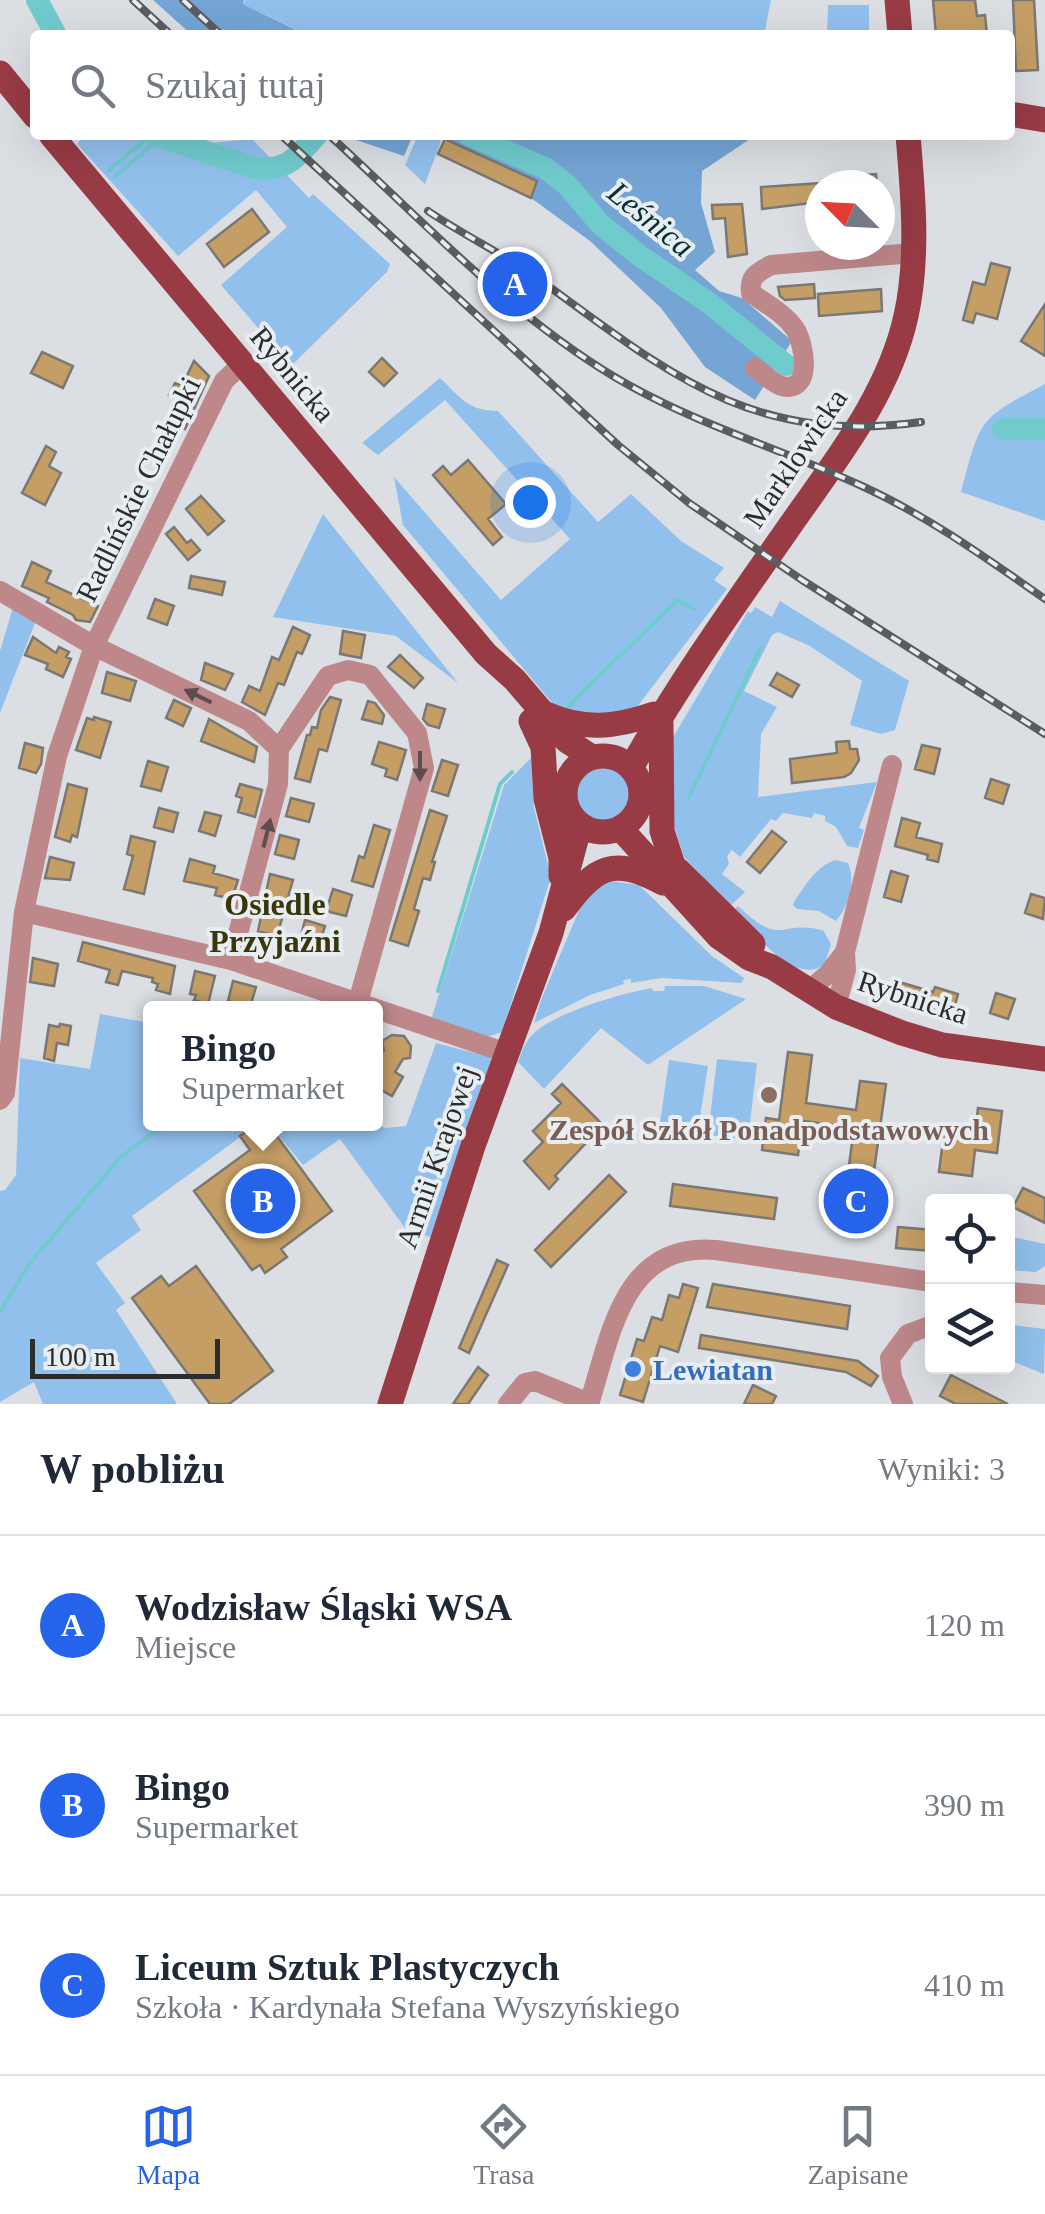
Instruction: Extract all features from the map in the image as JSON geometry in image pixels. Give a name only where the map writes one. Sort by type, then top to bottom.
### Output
[{"type":"main road","points":[[897,0],[900,30]]},
{"type":"main road","points":[[0,73],[30,110]]},
{"type":"main road","points":[[1015,115],[1045,120]]},
{"type":"main road","name":"Rybnicka","points":[[55,140],[486,654],[515,680],[569,775]]},
{"type":"main road","name":"Marklowicka","points":[[613,761],[657,716],[683,679],[860,422],[896,351],[909,303],[913,253],[908,140]]},
{"type":"main road","points":[[657,716],[662,830],[672,876],[633,868],[609,868],[588,879],[562,903],[561,858],[546,800],[543,747],[536,717],[585,726],[626,724],[657,716]]},
{"type":"main road","name":"Rybnicka","points":[[536,717],[566,741],[613,761]]},
{"type":"main road","points":[[613,761],[640,791],[639,804],[608,825],[572,816],[566,802],[569,775],[580,762],[613,761]]},
{"type":"main road","name":"Rybnicka","points":[[608,825],[760,951],[772,967],[836,1007],[902,1034],[942,1045],[1045,1059]]},
{"type":"main road","name":"Armii Krajowej","points":[[390,1404],[439,1246],[562,903],[608,825]]},
{"type":"street","name":"Marklowicka","points":[[754,368],[782,386],[793,385],[802,376],[806,363],[798,332],[786,317],[751,293],[754,274],[770,265],[913,253]]},
{"type":"street","name":"Radlińskie Chałupki","points":[[0,1100],[5,1093],[24,912],[57,756],[94,646],[224,381],[243,364]]},
{"type":"street","name":"Radlińskie Chałupki","points":[[0,591],[94,646]]},
{"type":"street","points":[[94,646],[249,721],[278,749]]},
{"type":"street","points":[[231,960],[278,784],[278,749],[328,676],[348,670],[370,675],[417,733],[424,768],[358,1001]]},
{"type":"street","points":[[836,1007],[846,970],[845,952],[892,765]]},
{"type":"street","points":[[24,912],[231,960],[355,1001]]},
{"type":"street","points":[[808,992],[845,952]]},
{"type":"street","points":[[383,1011],[507,1053]]},
{"type":"street","points":[[508,1404],[524,1383],[535,1381],[589,1404],[624,1296],[644,1273],[671,1256],[716,1250],[925,1281]]},
{"type":"street","points":[[1015,1293],[1045,1295]]},
{"type":"street","points":[[902,1404],[890,1358],[908,1334],[925,1328]]},
{"type":"shaded area","points":[[153,0],[244,0],[243,4],[296,30],[186,30]]},
{"type":"shaded area","points":[[245,0],[771,0],[765,30],[297,30],[243,4]]},
{"type":"shaded area","points":[[828,5],[869,5],[869,30],[827,30]]},
{"type":"shaded area","points":[[80,140],[210,143],[253,140],[309,198],[313,194],[390,264],[387,272],[291,366],[221,285],[287,227],[256,190],[178,256],[77,144]]},
{"type":"shaded area","points":[[356,140],[411,140],[404,156]]},
{"type":"shaded area","points":[[416,140],[441,141],[425,184],[405,165]]},
{"type":"shaded area","points":[[448,140],[748,140],[702,171],[701,203],[715,252],[695,270],[719,291],[742,298],[792,341],[755,400],[705,367],[661,308],[590,241],[531,198],[536,181]]},
{"type":"shaded area","points":[[440,378],[472,406],[498,411],[598,522],[631,494],[681,541],[724,568],[714,580],[727,589],[637,707],[595,714],[554,705],[403,525],[394,477],[501,600],[570,539],[445,400],[378,455],[362,443]]},
{"type":"shaded area","points":[[1045,384],[1045,521],[961,492],[985,424],[1006,406]]},
{"type":"shaded area","points":[[323,514],[458,683],[396,636],[273,617]]},
{"type":"shaded area","points":[[780,601],[909,681],[895,730],[881,734],[850,725],[862,681],[810,646],[778,632],[772,635],[744,691],[777,707],[761,734],[758,797],[877,782],[859,828],[864,830],[858,848],[847,846],[825,816],[783,813],[776,821],[771,819],[740,857],[732,850],[722,874],[745,892],[730,906],[684,857],[673,823],[672,739],[748,611],[751,613],[755,607],[772,617]]},
{"type":"shaded area","points":[[14,604],[37,618],[0,713],[0,651]]},
{"type":"shaded area","points":[[531,758],[534,808],[551,877],[502,1032],[487,1037],[432,1017],[504,785]]},
{"type":"shaded area","points":[[602,763],[624,772],[633,794],[624,816],[602,825],[580,816],[571,794],[580,772]]},
{"type":"shaded area","points":[[836,860],[848,863],[851,886],[848,901],[836,921],[819,911],[797,909],[793,905],[795,900],[808,882],[823,866]]},
{"type":"shaded area","points":[[604,880],[639,885],[712,956],[744,978],[741,983],[623,980],[624,984],[590,995],[534,1023],[585,896]]},
{"type":"shaded area","points":[[738,906],[773,930],[823,930],[831,944],[825,964],[801,969],[788,963],[752,931],[734,910]]},
{"type":"shaded area","points":[[665,986],[704,986],[746,999],[648,1065],[601,1028],[544,1089],[518,1062],[528,1040],[550,1022],[604,1000],[652,988],[664,991]]},
{"type":"shaded area","points":[[100,1014],[143,1022],[143,1131],[248,1131],[132,1216],[141,1230],[96,1263],[125,1303],[116,1310],[177,1404],[43,1404],[34,1382],[0,1402],[0,1191],[16,1175],[20,1058],[90,1069]]},
{"type":"shaded area","points":[[436,1043],[490,1057],[494,1068],[432,1238],[405,1228],[340,1139],[303,1165],[275,1131],[383,1131],[383,1127],[406,1126]]},
{"type":"shaded area","points":[[717,1059],[757,1063],[748,1140],[708,1135]]},
{"type":"shaded area","points":[[669,1060],[708,1066],[696,1143],[658,1137]]},
{"type":"shaded area","points":[[1015,1238],[1045,1244],[1045,1266],[1036,1272],[1015,1270]]},
{"type":"shaded area","points":[[1015,1325],[1045,1329],[1044,1374],[1015,1362]]},
{"type":"building","points":[[933,0],[975,0],[977,16],[985,15],[986,30],[936,30]]},
{"type":"building","points":[[1013,0],[1034,0],[1038,70],[1016,71]]},
{"type":"building","points":[[447,140],[537,181],[531,198],[438,154]]},
{"type":"building","points":[[805,184],[805,204],[762,209],[761,187]]},
{"type":"building","points":[[742,204],[747,254],[728,257],[725,218],[713,219],[712,205]]},
{"type":"building","points":[[252,209],[269,232],[224,267],[207,244]]},
{"type":"building","points":[[991,263],[1010,268],[997,319],[976,313],[973,323],[963,320],[973,282],[985,285]]},
{"type":"building","points":[[508,269],[531,291],[523,300],[500,277]]},
{"type":"building","points":[[814,284],[815,298],[785,300],[778,287]]},
{"type":"building","points":[[881,289],[882,311],[819,316],[818,294]]},
{"type":"building","points":[[1045,304],[1045,356],[1021,341]]},
{"type":"building","points":[[42,352],[73,366],[63,388],[31,373]]},
{"type":"building","points":[[382,358],[397,373],[384,386],[369,372]]},
{"type":"building","points":[[194,361],[209,376],[185,429],[166,420],[176,398],[169,395],[175,383],[182,386]]},
{"type":"building","points":[[46,446],[56,452],[49,466],[61,473],[45,505],[22,493]]},
{"type":"building","points":[[468,460],[506,504],[488,519],[502,537],[493,545],[433,475],[443,466],[451,475]]},
{"type":"building","points":[[201,496],[224,521],[208,535],[186,509]]},
{"type":"building","points":[[174,527],[187,543],[191,540],[200,550],[188,560],[166,534]]},
{"type":"building","points":[[32,562],[51,571],[46,582],[98,606],[90,622],[76,620],[47,602],[49,598],[22,586]]},
{"type":"building","points":[[191,576],[225,582],[222,595],[189,588]]},
{"type":"building","points":[[155,599],[174,606],[167,625],[148,618]]},
{"type":"building","points":[[293,627],[310,635],[302,654],[297,652],[284,685],[278,683],[265,715],[242,702],[249,686],[260,691],[272,657],[279,660]]},
{"type":"building","points":[[343,631],[365,635],[361,658],[340,654]]},
{"type":"building","points":[[33,637],[56,653],[59,647],[69,652],[66,657],[71,659],[63,677],[46,669],[48,664],[25,655]]},
{"type":"building","points":[[400,655],[423,678],[414,688],[388,667]]},
{"type":"building","points":[[205,663],[233,674],[225,690],[201,680]]},
{"type":"building","points":[[107,672],[136,681],[130,701],[102,693]]},
{"type":"building","points":[[777,673],[799,685],[792,697],[770,685]]},
{"type":"building","points":[[330,697],[341,700],[327,751],[319,749],[310,782],[295,778],[307,735],[312,727],[317,728],[321,710]]},
{"type":"building","points":[[174,700],[191,708],[183,726],[166,718]]},
{"type":"building","points":[[368,701],[375,703],[384,715],[382,724],[362,719]]},
{"type":"building","points":[[427,704],[445,709],[439,728],[423,719]]},
{"type":"building","points":[[87,718],[111,722],[100,758],[76,750]]},
{"type":"building","points":[[209,719],[257,747],[254,762],[201,741]]},
{"type":"building","points":[[849,741],[850,749],[857,749],[859,760],[851,773],[792,783],[790,759],[837,753],[836,742]]},
{"type":"building","points":[[379,742],[406,750],[397,780],[385,776],[387,769],[372,764]]},
{"type":"building","points":[[25,743],[43,748],[36,773],[19,768]]},
{"type":"building","points":[[922,745],[940,749],[934,774],[915,769]]},
{"type":"building","points":[[442,760],[458,765],[448,796],[432,791]]},
{"type":"building","points":[[148,761],[168,767],[161,791],[141,786]]},
{"type":"building","points":[[991,779],[1009,785],[1003,804],[985,798]]},
{"type":"building","points":[[68,784],[87,789],[77,837],[72,835],[70,842],[55,837]]},
{"type":"building","points":[[240,784],[262,790],[255,817],[238,812],[242,798],[236,796]]},
{"type":"building","points":[[291,798],[314,804],[309,822],[286,816]]},
{"type":"building","points":[[159,808],[178,813],[173,832],[154,827]]},
{"type":"building","points":[[430,810],[447,816],[430,880],[423,878],[414,909],[419,911],[408,946],[390,940]]},
{"type":"building","points":[[205,812],[221,816],[215,836],[199,831]]},
{"type":"building","points":[[902,818],[920,823],[916,837],[942,844],[938,862],[927,859],[928,855],[895,846]]},
{"type":"building","points":[[374,825],[390,830],[373,887],[352,881]]},
{"type":"building","points":[[772,831],[786,842],[760,873],[747,862]]},
{"type":"building","points":[[280,835],[299,840],[294,859],[275,854]]},
{"type":"building","points":[[131,836],[155,842],[144,894],[124,889],[133,856],[127,854]]},
{"type":"building","points":[[50,857],[74,863],[70,880],[45,878]]},
{"type":"building","points":[[190,859],[215,866],[213,873],[238,880],[232,899],[215,895],[217,888],[184,881]]},
{"type":"building","points":[[891,871],[908,876],[901,902],[884,897]]},
{"type":"building","points":[[270,874],[293,880],[277,936],[258,931]]},
{"type":"building","points":[[333,889],[352,895],[346,916],[326,911]]},
{"type":"building","points":[[1031,894],[1045,898],[1043,919],[1025,913]]},
{"type":"building","points":[[305,920],[325,926],[318,948],[299,943]]},
{"type":"building","points":[[83,942],[175,966],[170,994],[156,990],[158,984],[152,982],[153,978],[122,971],[118,985],[106,982],[110,970],[78,961]]},
{"type":"building","points":[[33,958],[58,964],[54,986],[30,982]]},
{"type":"building","points":[[195,971],[215,976],[209,1001],[194,1000],[196,995],[190,994]]},
{"type":"building","points":[[233,981],[256,987],[252,1001],[228,1001]]},
{"type":"building","points":[[896,981],[933,992],[935,987],[958,994],[952,1016],[890,1000]]},
{"type":"building","points":[[996,993],[1015,999],[1008,1019],[990,1013]]},
{"type":"building","points":[[49,1025],[71,1026],[68,1045],[57,1043],[54,1061],[44,1058]]},
{"type":"building","points":[[392,1035],[404,1036],[411,1046],[410,1058],[403,1059],[395,1072],[403,1077],[392,1096],[383,1091],[383,1040]]},
{"type":"building","points":[[788,1052],[812,1055],[806,1103],[856,1110],[860,1081],[886,1084],[867,1222],[842,1218],[854,1128],[803,1121],[798,1155],[762,1150],[766,1118],[779,1120]]},
{"type":"building","points":[[562,1084],[603,1125],[555,1176],[558,1179],[549,1189],[524,1161],[543,1142],[533,1131],[561,1103],[552,1094]]},
{"type":"building","points":[[978,1108],[1002,1111],[997,1153],[975,1150],[972,1176],[939,1172],[944,1132],[975,1135]]},
{"type":"building","points":[[248,1131],[273,1131],[332,1211],[281,1249],[287,1257],[265,1273],[260,1265],[252,1270],[194,1191],[250,1150],[240,1136]]},
{"type":"building","points":[[609,1175],[626,1192],[551,1267],[535,1250]]},
{"type":"building","points":[[673,1184],[777,1198],[774,1219],[670,1206]]},
{"type":"building","points":[[1023,1188],[1045,1198],[1045,1223],[1015,1208]]},
{"type":"building","points":[[898,1227],[925,1229],[925,1250],[896,1248]]},
{"type":"building","points":[[497,1260],[508,1265],[469,1353],[459,1348]]},
{"type":"building","points":[[196,1266],[273,1371],[229,1404],[210,1404],[132,1298],[161,1276],[169,1286]]},
{"type":"building","points":[[683,1284],[698,1288],[678,1352],[660,1346],[643,1402],[620,1395],[637,1339],[644,1341],[652,1317],[662,1320],[669,1295],[679,1298]]},
{"type":"building","points":[[713,1284],[850,1306],[847,1329],[707,1307]]},
{"type":"building","points":[[701,1335],[858,1361],[878,1376],[871,1386],[846,1372],[699,1348]]},
{"type":"building","points":[[478,1367],[488,1375],[468,1404],[453,1404]]},
{"type":"building","points":[[951,1375],[1008,1404],[956,1404],[940,1396]]},
{"type":"building","points":[[753,1385],[776,1396],[772,1404],[744,1404]]},
{"type":"waterway","name":"Leśnica","points":[[37,0],[53,30]]},
{"type":"waterway","points":[[109,170],[145,140]]},
{"type":"waterway","points":[[115,177],[158,140]]},
{"type":"waterway","name":"Leśnica","points":[[170,140],[255,168],[284,165],[312,140]]},
{"type":"waterway","name":"Leśnica","points":[[480,140],[547,169],[568,186],[600,224],[786,365]]},
{"type":"waterway","name":"Leśnica","points":[[1003,429],[1045,429]]},
{"type":"waterway","points":[[569,706],[677,600],[694,609]]},
{"type":"waterway","points":[[689,797],[761,647]]},
{"type":"waterway","points":[[438,991],[500,784],[512,772]]},
{"type":"waterway","points":[[0,1312],[29,1264],[120,1158],[155,1131]]},
{"type":"railway","points":[[133,0],[166,30]]},
{"type":"railway","points":[[183,0],[216,30]]},
{"type":"railway","points":[[286,140],[618,445],[689,503],[802,580],[1045,734]]},
{"type":"railway","points":[[334,140],[501,294],[574,351],[674,408],[833,473],[911,511],[1045,599]]},
{"type":"railway","points":[[428,211],[533,275],[667,369],[711,393],[756,411],[805,422],[860,426],[921,422]]},
{"type":"place","name":"Wodzisław Śląski WSA","points":[[515,284]]},
{"type":"place","name":"Zespół Szkół Ponadpodstawowych","points":[[769,1095]]},
{"type":"place","name":"Bingo","points":[[263,1201]]},
{"type":"place","name":"Liceum Sztuk Plastyczych","points":[[856,1201]]},
{"type":"place","name":"Lewiatan","points":[[633,1369]]},
{"type":"district","name":"Osiedle Przyjaźni","points":[[275,922]]}]
